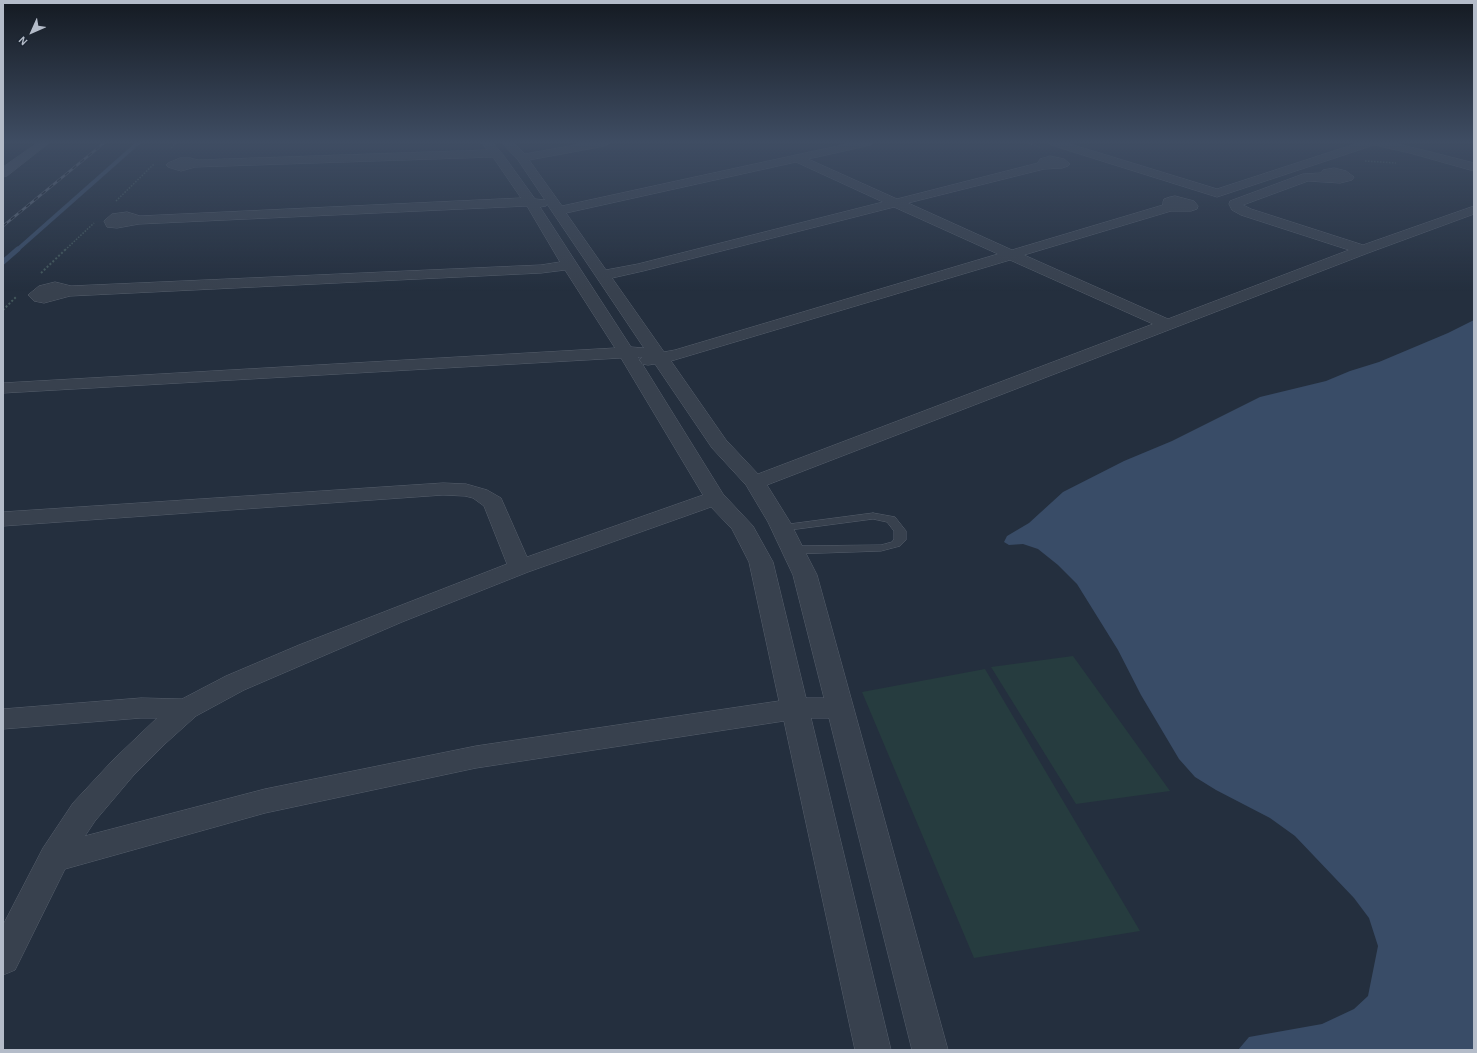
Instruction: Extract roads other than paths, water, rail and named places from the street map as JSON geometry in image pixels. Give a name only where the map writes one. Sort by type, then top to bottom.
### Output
[{"type":"street","points":[[536,192],[547,206],[583,267],[630,358],[715,496],[742,526],[761,562],[873,1050]]},
{"type":"street","points":[[139,220],[509,203],[547,206],[621,192]]},
{"type":"street","points":[[872,192],[1168,325]]},
{"type":"street","points":[[70,291],[583,267],[638,268],[934,192]]},
{"type":"street","points":[[1267,192],[1235,204],[1237,208],[1246,212],[1363,250]]},
{"type":"street","points":[[3,388],[630,358],[658,354],[677,355],[1170,207]]},
{"type":"street","points":[[760,491],[1168,325],[1363,250],[1474,210]]},
{"type":"street","points":[[583,267],[658,354],[719,444],[760,491],[782,528],[805,575],[930,1050]]},
{"type":"street","points":[[738,464],[728,463],[716,465],[706,472],[715,496],[736,512],[748,512],[762,505],[760,491]]},
{"type":"street","points":[[3,519],[443,489],[466,490],[480,494],[492,503],[520,567]]},
{"type":"street","points":[[3,959],[54,858],[84,812],[123,768],[156,735],[186,709],[308,651],[393,616],[520,567],[715,496]]},
{"type":"street","points":[[54,858],[265,801],[445,763],[630,733],[794,710],[839,707]]},
{"type":"street","points":[[3,719],[141,708],[186,709]]},
{"type":"lane","points":[[782,528],[873,516],[891,519],[900,531],[900,540],[896,544],[881,548],[793,550]]},
{"type":"water","points":[[1474,320],[1474,1050],[1238,1050],[1249,1037],[1322,1024],[1354,1009],[1368,996],[1378,946],[1369,918],[1354,898],[1295,836],[1270,818],[1216,790],[1195,777],[1179,759],[1141,695],[1118,650],[1077,584],[1058,565],[1038,549],[1023,544],[1009,545],[1004,542],[1007,536],[1029,523],[1063,492],[1124,461],[1172,441],[1260,397],[1326,381],[1350,371],[1379,362],[1448,333]]},
{"type":"waterway","points":[[17,250],[82,192]]},
{"type":"waterway","points":[[3,262],[18,249]]},
{"type":"railway","points":[[3,226],[44,192]]}]
